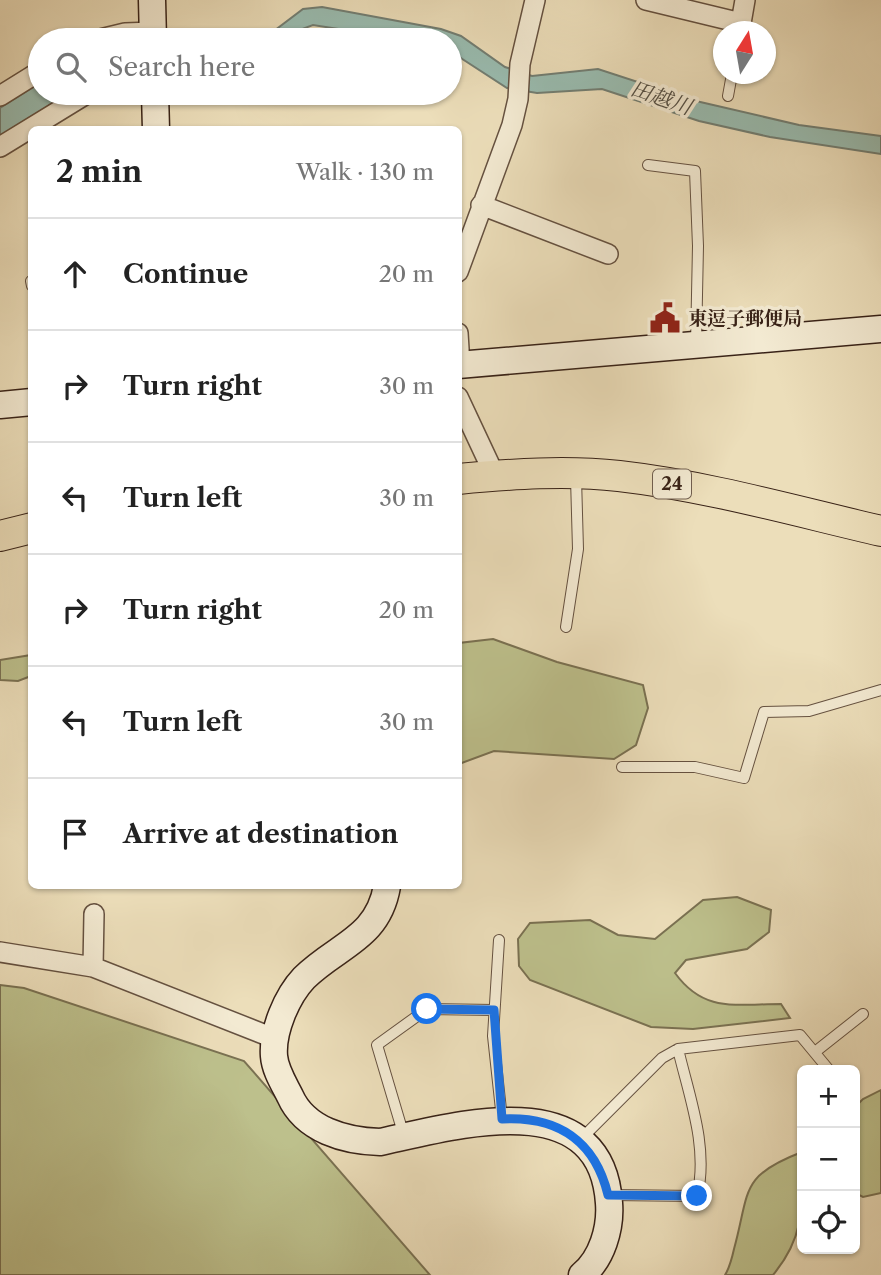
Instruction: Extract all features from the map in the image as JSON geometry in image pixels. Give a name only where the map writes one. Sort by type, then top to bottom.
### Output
[{"type":"main road","name":"24","points":[[462,479],[576,474],[679,485],[881,531]]},
{"type":"main road","points":[[0,536],[28,529]]},
{"type":"street","points":[[152,0],[153,28]]},
{"type":"street","points":[[462,260],[508,138],[518,99],[520,64],[535,0]]},
{"type":"street","points":[[646,0],[719,21]]},
{"type":"street","points":[[741,21],[745,0]]},
{"type":"street","points":[[0,96],[28,78]]},
{"type":"street","points":[[34,126],[68,105]]},
{"type":"street","points":[[155,105],[156,126]]},
{"type":"street","points":[[0,147],[28,130]]},
{"type":"street","points":[[481,205],[608,254]]},
{"type":"street","points":[[462,365],[881,329]]},
{"type":"street","points":[[0,405],[28,402]]},
{"type":"street","points":[[462,406],[495,476]]},
{"type":"street","points":[[386,889],[381,908],[369,928],[305,978],[287,1002],[274,1056],[295,1107],[318,1127],[347,1139],[364,1142],[502,1119],[548,1124],[580,1140],[602,1171],[608,1195],[605,1237],[596,1260],[582,1275]]},
{"type":"street","points":[[93,967],[94,914]]},
{"type":"street","points":[[0,952],[93,967],[276,1039]]},
{"type":"lane","points":[[728,96],[730,84]]},
{"type":"lane","points":[[648,164],[695,171],[698,246],[696,344]]},
{"type":"lane","points":[[566,627],[578,549],[576,474]]},
{"type":"lane","points":[[622,767],[695,767],[744,778],[764,712],[809,711],[881,690]]},
{"type":"lane","points":[[499,940],[494,1010],[502,1119]]},
{"type":"lane","points":[[405,1136],[377,1045],[427,1009],[494,1010]]},
{"type":"lane","points":[[814,1052],[863,1014]]},
{"type":"lane","points":[[580,1140],[662,1058],[678,1049],[800,1035],[825,1065]]},
{"type":"lane","points":[[608,1195],[697,1196],[703,1173],[700,1147],[678,1049]]},
{"type":"green space","points":[[493,639],[557,662],[643,685],[648,708],[636,745],[614,759],[494,751],[462,763],[462,643]]},
{"type":"green space","points":[[28,655],[28,677],[18,681],[0,680],[0,660]]},
{"type":"green space","points":[[737,897],[771,910],[769,932],[747,949],[686,960],[675,973],[697,995],[709,1000],[735,1005],[781,1004],[790,1018],[693,1029],[651,1027],[530,980],[519,966],[518,939],[530,923],[590,920],[618,935],[655,939],[703,900]]},
{"type":"green space","points":[[0,985],[24,988],[244,1061],[430,1275],[0,1275]]},
{"type":"green space","points":[[881,1090],[881,1193],[863,1197],[860,1196],[860,1102]]},
{"type":"green space","points":[[797,1154],[797,1231],[792,1246],[773,1275],[725,1275],[732,1259],[750,1188],[767,1169]]},
{"type":"water","points":[[322,7],[436,28],[332,28],[313,25],[305,28],[278,28],[303,9]]},
{"type":"water","name":"田越川","points":[[462,37],[505,67],[532,76],[598,69],[696,101],[799,125],[881,136],[881,154],[770,137],[699,121],[602,89],[537,93],[507,88],[462,59]]},
{"type":"water","points":[[28,90],[28,105],[50,105],[0,136],[0,108]]},
{"type":"place","name":"東逗子郵便局","points":[[665,318]]},
{"type":"route","points":[[427,1009],[494,1010],[493,1036],[502,1119],[531,1120],[548,1124],[580,1140],[602,1171],[608,1195],[697,1196]]}]
